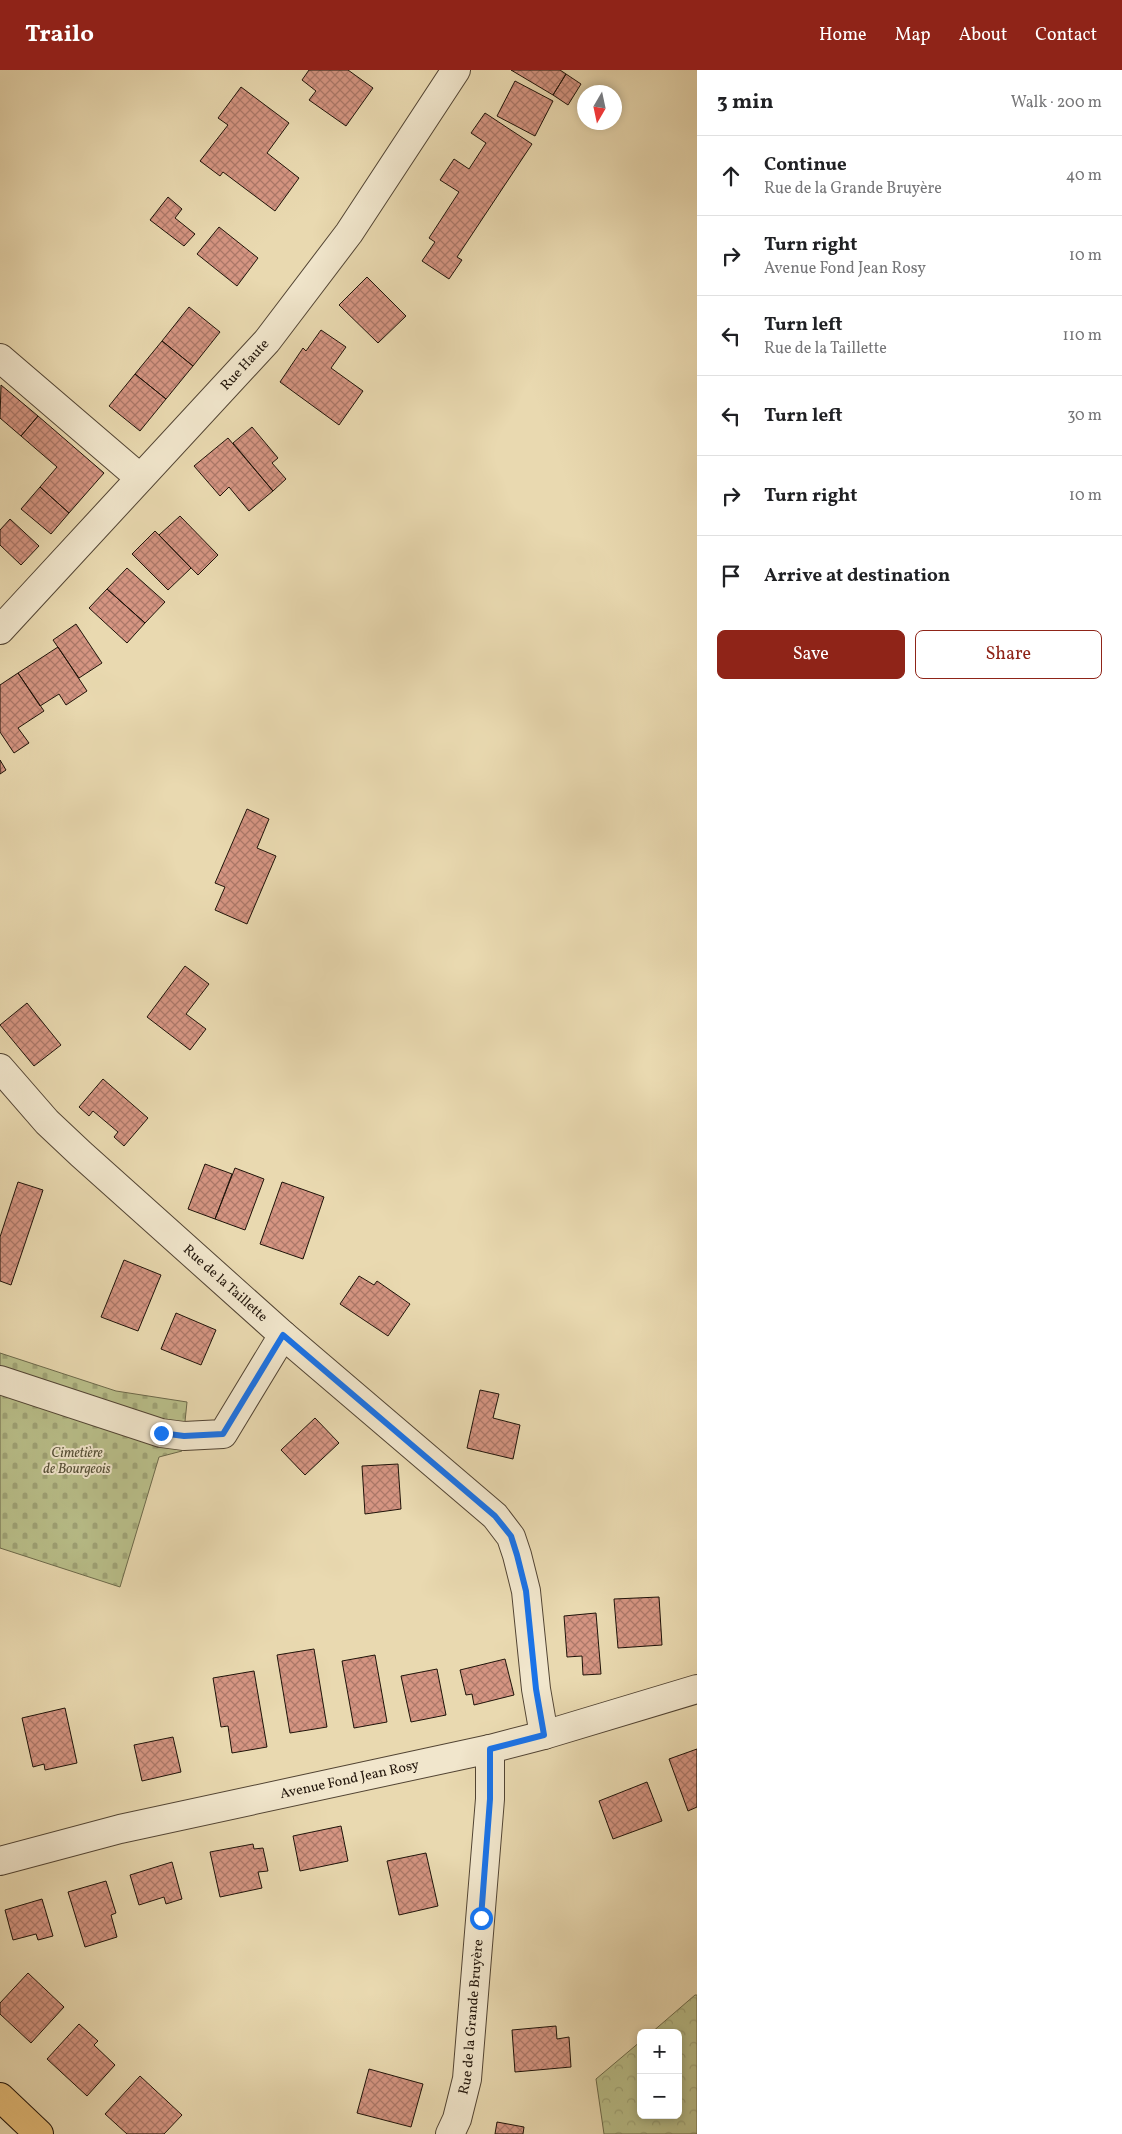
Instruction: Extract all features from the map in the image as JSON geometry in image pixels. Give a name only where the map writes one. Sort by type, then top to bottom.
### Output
[{"type":"main road","points":[[0,2097],[39,2134]]},
{"type":"street","name":"Rue Haute","points":[[0,630],[267,341],[349,233],[456,70]]},
{"type":"street","points":[[0,358],[140,478]]},
{"type":"street","name":"Rue de la Taillette","points":[[0,1068],[47,1122],[283,1335],[495,1516],[511,1536],[526,1591],[536,1689],[544,1735]]},
{"type":"street","points":[[0,1380],[161,1433],[184,1436],[223,1434],[283,1335]]},
{"type":"street","name":"Avenue Fond Jean Rosy","points":[[0,1861],[120,1829],[490,1749],[544,1735],[697,1689]]},
{"type":"street","name":"Rue de la Grande Bruyère","points":[[450,2134],[467,2079],[490,1799],[490,1749]]},
{"type":"green space","name":"Cimetière de Bourgeois","points":[[0,1353],[116,1391],[187,1402],[182,1451],[159,1457],[120,1587],[0,1548]]},
{"type":"green space","points":[[697,1995],[697,2134],[604,2134],[596,2079],[637,2044],[637,2119],[682,2119],[682,2029],[656,2029]]},
{"type":"building","points":[[309,70],[348,70],[373,88],[346,126],[309,100],[316,91],[302,80]]},
{"type":"building","points":[[511,70],[560,70],[566,74],[553,95]]},
{"type":"building","points":[[566,74],[581,84],[577,85],[577,90],[568,105],[553,95]]},
{"type":"building","points":[[515,81],[553,101],[535,136],[497,116]]},
{"type":"building","points":[[241,87],[289,123],[267,153],[299,178],[275,211],[223,172],[220,176],[200,161],[228,125],[218,118]]},
{"type":"building","points":[[485,113],[532,144],[457,257],[462,260],[449,279],[422,261],[435,242],[429,238],[459,192],[440,180],[454,159],[469,169],[486,143],[471,133]]},
{"type":"building","points":[[168,197],[182,209],[175,218],[195,234],[184,246],[150,220]]},
{"type":"building","points":[[219,227],[258,258],[237,286],[197,254]]},
{"type":"building","points":[[367,277],[406,316],[378,343],[339,305]]},
{"type":"building","points":[[189,307],[220,332],[193,366],[162,341]]},
{"type":"building","points":[[321,330],[346,347],[331,368],[363,391],[339,425],[280,382],[303,348],[306,351]]},
{"type":"building","points":[[162,341],[193,366],[166,399],[135,374]]},
{"type":"building","points":[[135,374],[166,399],[140,431],[109,406]]},
{"type":"building","points":[[1,385],[38,416],[21,436],[0,418]]},
{"type":"building","points":[[38,416],[104,473],[69,513],[40,487],[57,467],[21,436]]},
{"type":"building","points":[[252,427],[278,458],[272,463],[286,479],[273,491],[233,443]]},
{"type":"building","points":[[228,438],[273,491],[249,511],[229,487],[220,496],[194,466]]},
{"type":"building","points":[[40,487],[69,513],[51,534],[21,509]]},
{"type":"building","points":[[180,516],[218,555],[198,575],[159,535]]},
{"type":"building","points":[[10,519],[39,546],[21,565],[0,545],[0,530]]},
{"type":"building","points":[[155,531],[191,568],[168,590],[132,554]]},
{"type":"building","points":[[127,568],[165,602],[145,623],[107,589]]},
{"type":"building","points":[[107,589],[145,623],[127,643],[89,608]]},
{"type":"building","points":[[76,624],[102,663],[79,678],[53,640]]},
{"type":"building","points":[[58,647],[87,691],[66,705],[59,694],[40,706],[18,673]]},
{"type":"building","points":[[18,673],[44,711],[18,728],[29,743],[14,753],[0,732],[0,685]]},
{"type":"building","points":[[0,760],[6,770],[0,774]]},
{"type":"building","points":[[247,809],[269,819],[257,848],[276,856],[247,924],[215,910],[225,887],[215,883]]},
{"type":"building","points":[[185,966],[209,984],[186,1014],[206,1029],[190,1050],[147,1017]]},
{"type":"building","points":[[27,1003],[61,1045],[34,1066],[0,1025]]},
{"type":"building","points":[[103,1079],[148,1118],[124,1146],[114,1137],[118,1132],[93,1111],[89,1116],[79,1107]]},
{"type":"building","points":[[205,1164],[232,1174],[215,1219],[188,1209]]},
{"type":"building","points":[[235,1168],[264,1179],[245,1230],[215,1219]]},
{"type":"building","points":[[18,1182],[43,1190],[11,1285],[0,1281],[0,1237]]},
{"type":"building","points":[[282,1182],[324,1197],[303,1259],[260,1244]]},
{"type":"building","points":[[124,1260],[161,1275],[138,1331],[101,1317]]},
{"type":"building","points":[[359,1276],[374,1285],[377,1281],[410,1304],[388,1336],[340,1304]]},
{"type":"building","points":[[176,1313],[216,1330],[201,1365],[161,1349]]},
{"type":"building","points":[[480,1390],[499,1394],[493,1418],[520,1425],[513,1459],[467,1448]]},
{"type":"building","points":[[315,1418],[339,1443],[305,1475],[281,1450]]},
{"type":"building","points":[[398,1464],[401,1509],[365,1514],[362,1466]]},
{"type":"building","points":[[659,1597],[662,1645],[618,1648],[614,1599]]},
{"type":"building","points":[[596,1613],[601,1674],[583,1675],[582,1656],[567,1657],[564,1616]]},
{"type":"building","points":[[314,1649],[327,1727],[290,1733],[277,1655]]},
{"type":"building","points":[[375,1655],[387,1722],[354,1728],[342,1661]]},
{"type":"building","points":[[505,1659],[514,1695],[474,1705],[472,1694],[466,1695],[460,1670]]},
{"type":"building","points":[[437,1669],[446,1715],[411,1722],[401,1676]]},
{"type":"building","points":[[254,1671],[267,1747],[232,1753],[228,1726],[221,1727],[213,1678]]},
{"type":"building","points":[[65,1708],[77,1763],[45,1770],[44,1764],[33,1767],[22,1718]]},
{"type":"building","points":[[173,1737],[181,1772],[142,1781],[134,1745]]},
{"type":"building","points":[[697,1749],[697,1807],[688,1811],[669,1759]]},
{"type":"building","points":[[647,1782],[662,1821],[613,1839],[599,1801]]},
{"type":"building","points":[[341,1826],[348,1861],[300,1871],[293,1836]]},
{"type":"building","points":[[253,1844],[254,1849],[263,1848],[268,1871],[258,1872],[262,1888],[220,1897],[210,1852]]},
{"type":"building","points":[[426,1853],[438,1906],[399,1915],[387,1861]]},
{"type":"building","points":[[172,1862],[182,1899],[166,1904],[164,1897],[139,1905],[130,1875]]},
{"type":"building","points":[[106,1881],[116,1913],[111,1915],[117,1937],[85,1947],[68,1892]]},
{"type":"building","points":[[42,1899],[53,1936],[38,1940],[36,1934],[13,1940],[5,1910]]},
{"type":"building","points":[[28,1973],[64,2007],[31,2043],[0,2014],[0,2003]]},
{"type":"building","points":[[79,2024],[98,2041],[94,2045],[115,2065],[87,2096],[47,2059]]},
{"type":"building","points":[[556,2026],[557,2039],[569,2037],[571,2067],[515,2072],[512,2030]]},
{"type":"building","points":[[369,2069],[423,2084],[411,2127],[357,2113]]},
{"type":"building","points":[[140,2076],[182,2115],[164,2134],[127,2134],[105,2114]]},
{"type":"building","points":[[497,2122],[524,2127],[523,2134],[495,2134]]},
{"type":"route","points":[[161,1433],[184,1436],[223,1434],[283,1335],[495,1516],[511,1536],[526,1591],[534,1653],[536,1689],[544,1735],[490,1749],[490,1799],[481,1918]]}]
